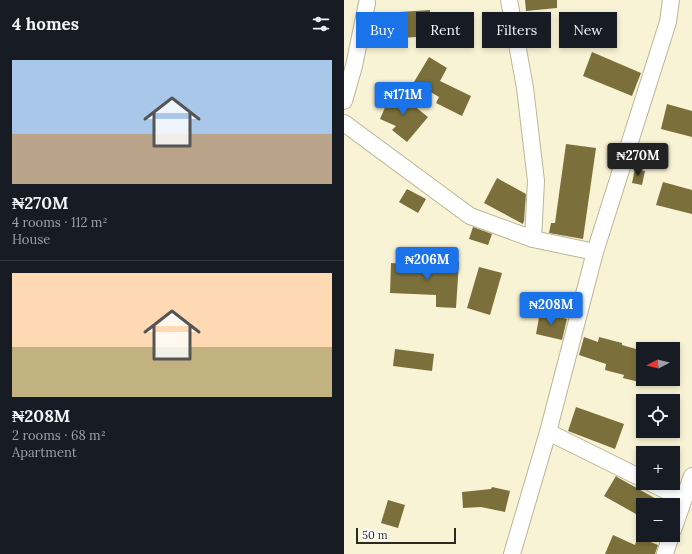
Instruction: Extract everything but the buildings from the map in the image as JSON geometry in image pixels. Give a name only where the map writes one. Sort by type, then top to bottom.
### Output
[{"type":"street","points":[[509,0],[525,88],[536,181],[533,239]]},
{"type":"street","points":[[512,554],[548,432],[594,252],[668,22],[671,0]]},
{"type":"street","points":[[344,101],[354,66],[367,3]]},
{"type":"street","points":[[344,123],[470,216],[533,239],[594,252]]},
{"type":"street","points":[[548,432],[636,476]]},
{"type":"street","points":[[680,508],[692,476]]},
{"type":"street","points":[[665,490],[683,499]]},
{"type":"street","points":[[665,554],[669,542]]}]
